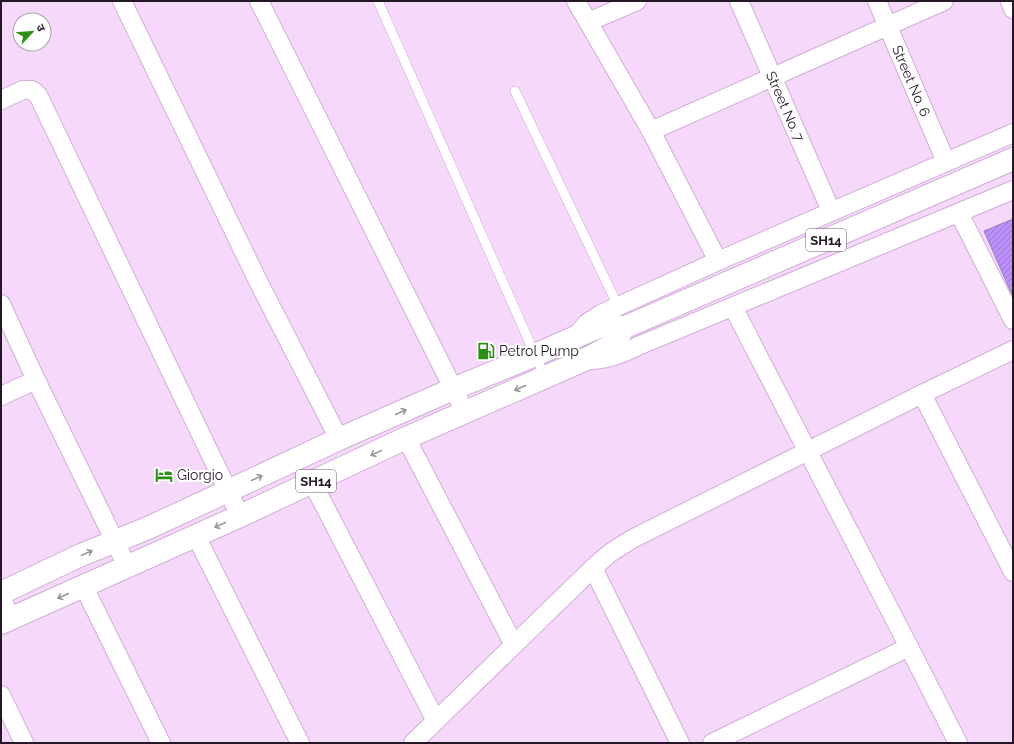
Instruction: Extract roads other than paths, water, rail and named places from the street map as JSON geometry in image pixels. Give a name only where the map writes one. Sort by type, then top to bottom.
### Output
[{"type":"main road","name":"SH14","points":[[1,593],[81,555],[228,492],[339,439],[453,389],[608,324],[632,324],[1013,159]]},
{"type":"main road","name":"SH14","points":[[6,621],[240,516],[406,438],[582,360],[615,344],[632,324]]},
{"type":"street","points":[[122,1],[259,283],[339,439]]},
{"type":"street","points":[[260,1],[465,412]]},
{"type":"street","points":[[576,1],[650,131],[718,261]]},
{"type":"street","points":[[588,22],[637,1]]},
{"type":"street","name":"Street No. 7","points":[[739,1],[831,212]]},
{"type":"street","name":"Street No. 6","points":[[877,1],[946,162]]},
{"type":"street","points":[[650,131],[944,1]]},
{"type":"street","points":[[1010,1],[1013,9]]},
{"type":"street","points":[[1,100],[23,90],[32,90],[38,95],[240,516]]},
{"type":"street","points":[[571,339],[587,323],[600,314],[1013,133]]},
{"type":"street","points":[[582,360],[601,360],[621,355],[638,346],[1013,190]]},
{"type":"street","points":[[959,213],[1013,320]]},
{"type":"street","points":[[1,304],[36,380],[127,566]]},
{"type":"street","points":[[733,307],[958,743]]},
{"type":"street","points":[[414,743],[593,568],[632,539],[1013,350]]},
{"type":"street","points":[[1,396],[36,380]]},
{"type":"street","points":[[922,394],[1013,572]]},
{"type":"street","points":[[406,438],[514,645]]},
{"type":"street","points":[[312,482],[436,721]]},
{"type":"street","points":[[196,536],[300,743]]},
{"type":"street","points":[[593,568],[680,743]]},
{"type":"street","points":[[84,587],[161,743]]},
{"type":"street","points":[[1,597],[6,621]]},
{"type":"street","points":[[712,743],[909,647]]},
{"type":"street","points":[[1,695],[24,743]]},
{"type":"lane","points":[[378,1],[545,377]]},
{"type":"lane","points":[[515,91],[618,306]]},
{"type":"place","name":"Petrol Pump","points":[[486,351]]},
{"type":"place","name":"Giorgio","points":[[164,475]]}]
